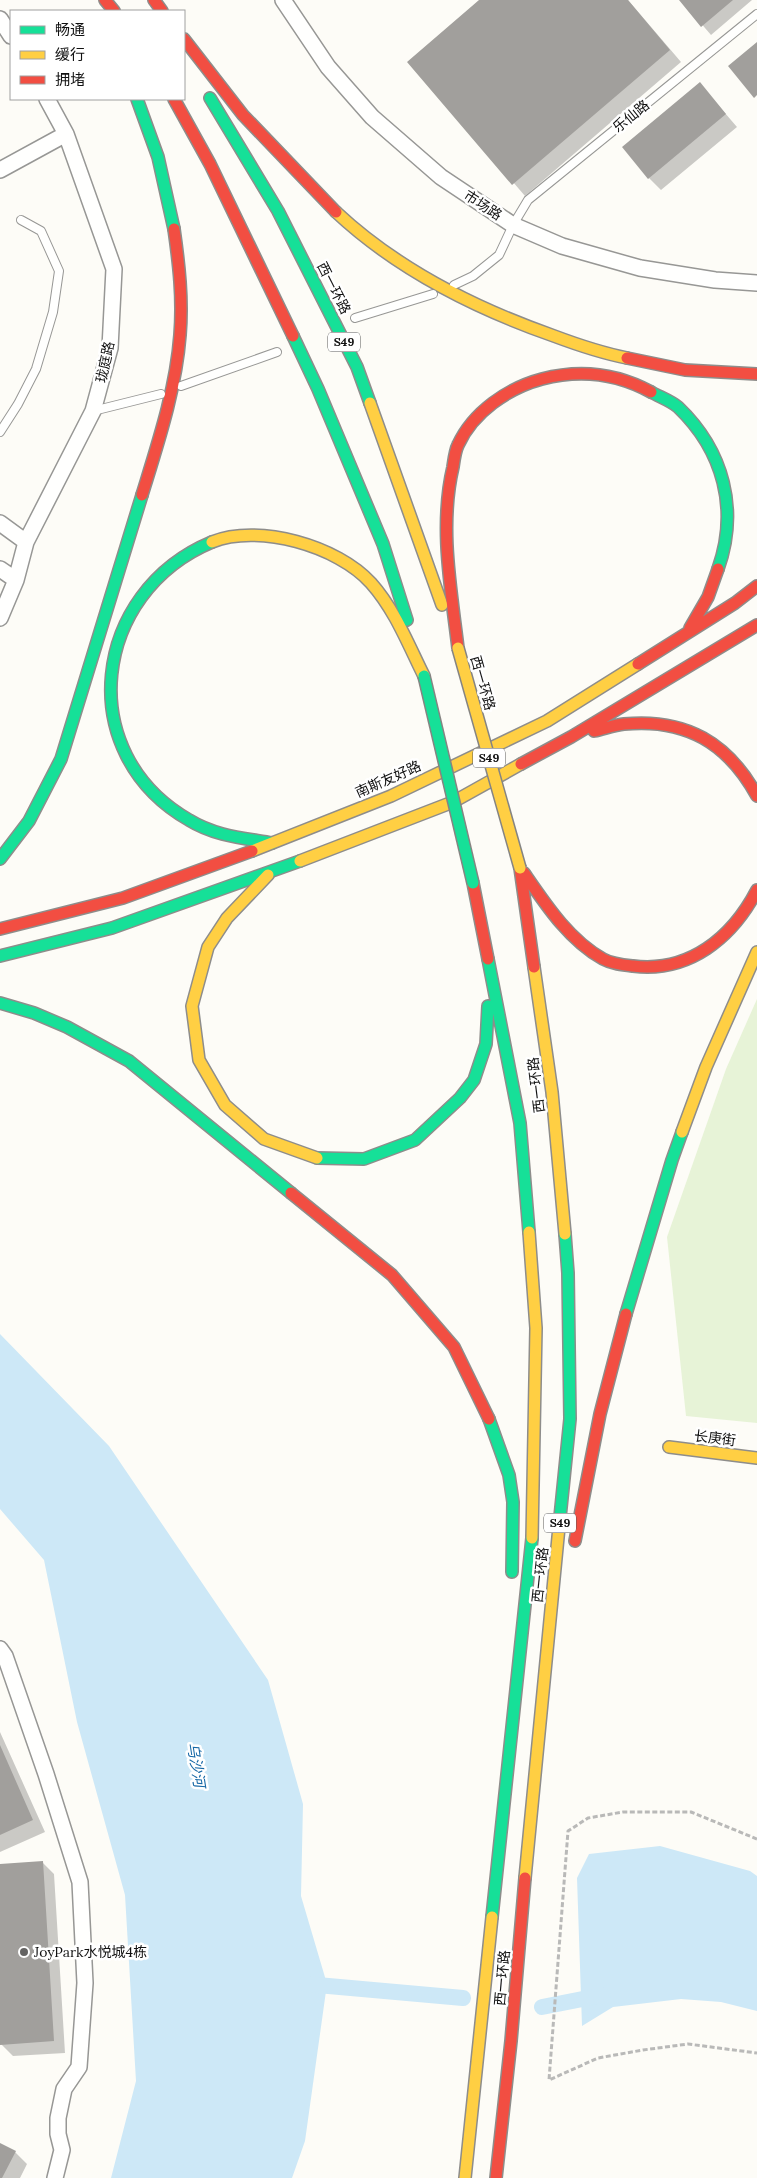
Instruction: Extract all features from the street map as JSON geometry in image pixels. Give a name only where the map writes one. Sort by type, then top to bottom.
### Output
[{"type":"main road","points":[[105,0],[113,10]]},
{"type":"main road","points":[[185,40],[243,115],[317,193],[363,237],[436,286],[516,323],[605,354],[685,370],[757,374]]},
{"type":"main road","name":"西一环路","points":[[205,90],[278,211],[357,367],[458,648],[520,868],[552,1092],[568,1274],[570,1419],[531,1804],[511,2041],[496,2178]]},
{"type":"main road","points":[[0,859],[29,821],[61,759],[154,456],[171,390],[180,336],[181,277],[173,219],[158,157],[138,100]]},
{"type":"main road","name":"西一环路","points":[[175,100],[210,164],[318,389],[383,544],[424,676],[473,883],[520,1124],[536,1328],[532,1529],[465,2178]]},
{"type":"main road","points":[[458,648],[448,562],[447,530],[449,483],[458,445],[480,412],[524,384],[562,374],[600,373],[644,388],[677,406],[704,438],[723,476],[728,510],[725,549],[708,597],[687,633]]},
{"type":"main road","points":[[274,843],[214,833],[184,818],[162,802],[140,778],[123,750],[113,718],[110,688],[112,658],[122,631],[138,602],[158,578],[186,554],[212,543],[240,535],[267,536],[294,541],[322,551],[346,563],[369,582],[391,610],[424,676]]},
{"type":"main road","name":"南斯友好路","points":[[0,929],[124,898],[274,843],[391,796],[547,721],[687,633],[757,586]]},
{"type":"main road","points":[[0,956],[112,928],[271,872],[453,802],[571,737],[757,625]]},
{"type":"main road","points":[[571,737],[626,724],[662,724],[690,731],[720,748],[742,769],[757,796]]},
{"type":"main road","points":[[520,868],[549,910],[576,939],[605,960],[641,969],[674,965],[704,952],[733,928],[752,902],[757,890]]},
{"type":"main road","points":[[271,872],[228,917],[208,947],[198,974],[193,1003],[193,1029],[198,1056],[209,1084],[231,1114],[261,1139],[302,1156],[337,1162],[370,1159],[400,1148],[430,1130],[454,1107],[474,1080],[484,1050],[488,1013],[473,883]]},
{"type":"main road","points":[[572,1557],[600,1414],[626,1315],[664,1187],[706,1067],[757,952]]},
{"type":"main road","points":[[0,1003],[57,1022],[89,1037],[129,1061],[392,1275],[454,1347],[493,1428],[509,1476],[513,1502],[511,1582]]},
{"type":"main road","name":"长庚街","points":[[669,1447],[757,1458]]},
{"type":"main road","points":[[506,1790],[510,1631]]},
{"type":"main road","points":[[531,1804],[561,1633]]},
{"type":"street","name":"市场路","points":[[283,0],[328,67],[372,118],[441,177],[513,224],[562,246],[640,268],[715,280],[757,283]]},
{"type":"street","points":[[0,19],[10,34]]},
{"type":"street","name":"珑庭路","points":[[0,618],[16,580],[26,542],[93,410],[110,348],[114,269],[66,134],[48,100]]},
{"type":"street","points":[[0,170],[66,134]]},
{"type":"street","points":[[0,523],[26,542]]},
{"type":"street","points":[[0,569],[16,580]]},
{"type":"street","points":[[0,1649],[5,1656],[46,1774],[80,1882],[85,1983],[79,2067],[64,2090],[58,2118],[58,2134],[62,2150],[55,2178]]},
{"type":"lane","name":"乐仙路","points":[[454,284],[474,276],[499,256],[513,224],[528,200],[757,14]]},
{"type":"lane","points":[[0,432],[18,404],[36,369],[53,312],[59,271],[41,231],[20,220]]},
{"type":"lane","points":[[356,318],[433,294]]},
{"type":"lane","points":[[181,386],[277,352]]},
{"type":"lane","points":[[93,410],[160,394]]},
{"type":"path","points":[[757,1839],[691,1812],[623,1812],[588,1818],[568,1831],[549,2080],[598,2058],[688,2044],[757,2053]]},
{"type":"green space","points":[[757,999],[757,1423],[686,1416],[667,1237],[726,1069]]},
{"type":"water","name":"乌沙河","points":[[0,1334],[109,1446],[268,1680],[303,1804],[301,1896],[327,1984],[305,2141],[292,2178],[111,2178],[136,2081],[125,1895],[77,1722],[44,1560],[0,1509]]},
{"type":"water","points":[[660,1846],[750,1871],[757,1876],[757,2011],[721,2002],[681,1999],[613,2007],[582,2026],[577,1878],[589,1854]]},
{"type":"building","points":[[479,0],[628,0],[670,50],[512,185],[407,62]]},
{"type":"building","points":[[679,0],[733,0],[701,27]]},
{"type":"building","points":[[757,42],[757,95],[754,98],[728,66]]},
{"type":"building","points":[[700,82],[726,114],[648,179],[622,147]]},
{"type":"building","points":[[0,1745],[33,1820],[0,1835]]},
{"type":"building","name":"JoyPark水悦城4栋","points":[[43,1861],[54,2041],[0,2045],[0,1864]]},
{"type":"building","points":[[0,2143],[16,2151],[2,2178],[0,2178]]},
{"type":"waterway","points":[[306,1984],[463,1998]]},
{"type":"waterway","points":[[542,2007],[603,1995]]},
{"type":"traffic: fast","points":[[210,98],[278,211],[357,367],[370,403]]},
{"type":"traffic: fast","points":[[137,100],[158,157],[174,229]]},
{"type":"traffic: fast","points":[[293,336],[318,389],[383,544],[407,620]]},
{"type":"traffic: fast","points":[[651,392],[678,407],[694,424],[707,443],[716,462],[723,482],[727,503],[727,525],[718,569]]},
{"type":"traffic: fast","points":[[0,859],[29,821],[61,759],[142,495]]},
{"type":"traffic: fast","points":[[212,542],[172,566],[141,597],[121,634],[112,675],[113,716],[126,755],[151,791],[189,820],[209,830],[229,836],[272,843]]},
{"type":"traffic: fast","points":[[424,676],[473,883]]},
{"type":"traffic: fast","points":[[0,956],[112,928],[300,861]]},
{"type":"traffic: fast","points":[[488,959],[520,1123],[529,1232]]},
{"type":"traffic: fast","points":[[0,1003],[34,1013],[67,1027],[129,1061],[291,1193]]},
{"type":"traffic: fast","points":[[317,1158],[364,1159],[415,1140],[460,1098],[474,1080],[486,1044],[488,1006]]},
{"type":"traffic: fast","points":[[626,1314],[682,1132]]},
{"type":"traffic: fast","points":[[559,1527],[570,1419],[568,1273],[565,1234]]},
{"type":"traffic: fast","points":[[489,1419],[509,1475],[513,1502],[512,1572]]},
{"type":"traffic: fast","points":[[492,1917],[532,1538]]},
{"type":"traffic: slow","points":[[336,212],[385,252],[466,300],[524,325],[599,351],[627,358]]},
{"type":"traffic: slow","points":[[370,403],[442,605]]},
{"type":"traffic: slow","points":[[212,542],[231,537],[252,535],[274,537],[318,549],[339,558],[357,570],[380,593],[424,676]]},
{"type":"traffic: slow","points":[[458,648],[520,868]]},
{"type":"traffic: slow","points":[[252,851],[391,796],[547,721],[638,664]]},
{"type":"traffic: slow","points":[[300,861],[453,802],[521,764]]},
{"type":"traffic: slow","points":[[268,875],[227,918],[208,947],[192,1006],[199,1060],[225,1105],[264,1139],[317,1158]]},
{"type":"traffic: slow","points":[[682,1132],[706,1067],[757,952]]},
{"type":"traffic: slow","points":[[534,967],[552,1092],[565,1234]]},
{"type":"traffic: slow","points":[[529,1232],[536,1328],[532,1538]]},
{"type":"traffic: slow","points":[[669,1447],[757,1458]]},
{"type":"traffic: slow","points":[[525,1878],[559,1527]]},
{"type":"traffic: slow","points":[[465,2178],[492,1917]]},
{"type":"traffic: jam","points":[[105,0],[113,10]]},
{"type":"traffic: jam","points":[[154,0],[161,10]]},
{"type":"traffic: jam","points":[[185,40],[243,115],[336,212]]},
{"type":"traffic: jam","points":[[175,100],[210,164],[293,336]]},
{"type":"traffic: jam","points":[[142,495],[166,416],[178,355],[181,295],[174,229]]},
{"type":"traffic: jam","points":[[627,358],[685,370],[757,374]]},
{"type":"traffic: jam","points":[[458,648],[448,558],[447,512],[456,450],[473,422],[482,412],[504,395],[529,383],[556,376],[584,374],[611,377],[651,392]]},
{"type":"traffic: jam","points":[[690,628],[708,597],[718,569]]},
{"type":"traffic: jam","points":[[638,664],[735,603],[757,586]]},
{"type":"traffic: jam","points":[[521,764],[571,737],[757,625]]},
{"type":"traffic: jam","points":[[594,731],[620,725],[646,723],[667,725],[686,730],[719,748],[746,777],[757,796]]},
{"type":"traffic: jam","points":[[0,929],[123,898],[252,851]]},
{"type":"traffic: jam","points":[[520,868],[534,967]]},
{"type":"traffic: jam","points":[[524,873],[559,921],[579,942],[606,961],[633,966],[653,967],[672,964],[690,958],[707,949],[735,923],[757,890]]},
{"type":"traffic: jam","points":[[473,883],[488,959]]},
{"type":"traffic: jam","points":[[291,1193],[392,1275],[454,1347],[489,1419]]},
{"type":"traffic: jam","points":[[575,1541],[600,1414],[626,1314]]},
{"type":"traffic: jam","points":[[496,2178],[511,2041],[525,1878]]},
{"type":"place","name":"JoyPark水悦城4栋","points":[[24,1952]]}]
